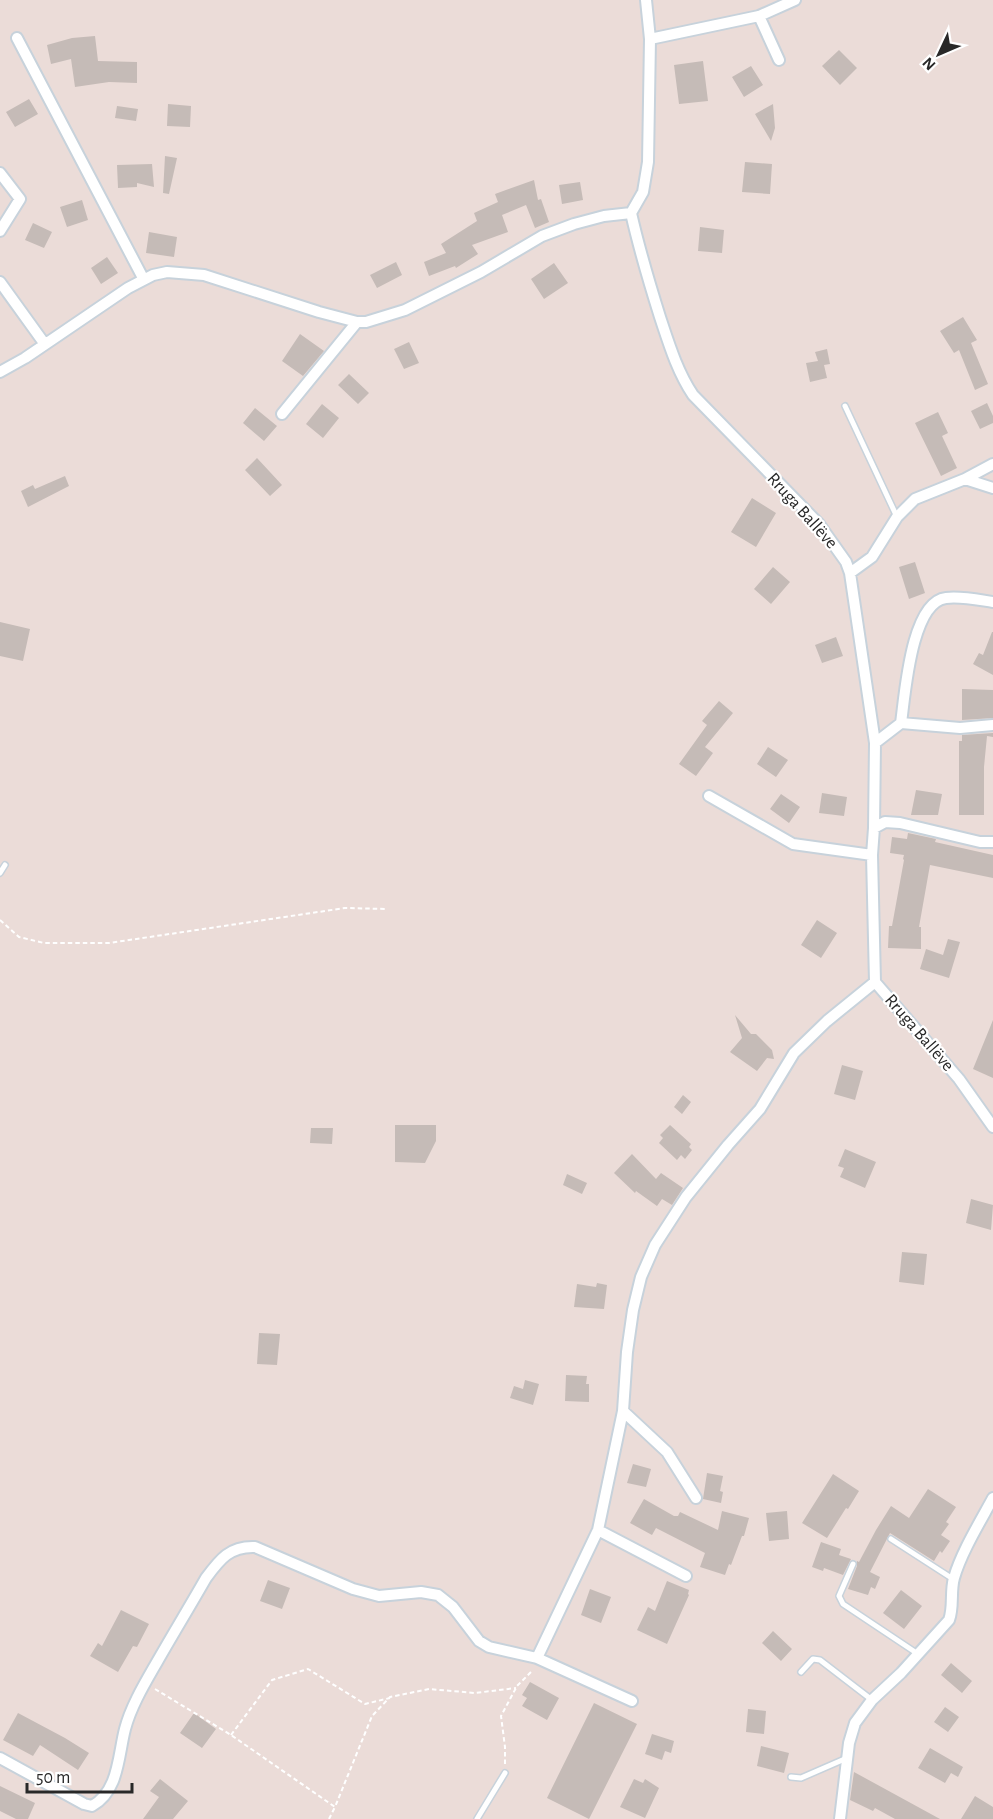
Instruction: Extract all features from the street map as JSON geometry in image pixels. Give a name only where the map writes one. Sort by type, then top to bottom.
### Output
[{"type":"street","points":[[0,372],[25,358],[143,278],[166,272],[204,275],[357,322],[379,320],[405,310],[481,272],[542,237],[574,224],[604,216],[631,213],[643,192],[648,162],[650,39],[646,0]]},
{"type":"street","points":[[650,39],[759,16],[795,0]]},
{"type":"street","points":[[759,16],[779,60]]},
{"type":"street","points":[[17,38],[143,278]]},
{"type":"street","points":[[0,173],[20,199],[0,231]]},
{"type":"street","name":"Rruga Ballëve","points":[[631,213],[641,258],[681,377],[693,395],[721,426],[819,524],[846,562],[850,573],[875,743],[872,855],[875,982],[959,1079],[993,1127]]},
{"type":"street","points":[[0,282],[44,343]]},
{"type":"street","points":[[282,414],[357,322]]},
{"type":"street","points":[[850,573],[872,557],[897,516],[915,499],[965,479],[993,464]]},
{"type":"street","points":[[965,479],[993,488]]},
{"type":"street","points":[[901,723],[909,664],[918,629],[928,609],[944,598],[993,602]]},
{"type":"street","points":[[875,743],[901,723],[960,728],[993,725]]},
{"type":"street","points":[[709,796],[793,844],[872,855]]},
{"type":"street","points":[[874,828],[885,822],[900,823],[980,842],[993,842]]},
{"type":"street","points":[[540,1660],[598,1530],[623,1411],[627,1352],[633,1310],[641,1277],[655,1245],[686,1197],[760,1109],[794,1053],[818,1028],[875,982]]},
{"type":"street","points":[[623,1411],[667,1452],[696,1498]]},
{"type":"street","points":[[840,1819],[849,1743],[855,1723],[872,1700],[949,1620],[952,1612],[953,1579],[993,1498]]},
{"type":"street","points":[[598,1530],[686,1576]]},
{"type":"street","points":[[0,1758],[84,1804],[92,1806],[102,1801],[117,1769],[125,1727],[145,1682],[206,1578],[217,1563],[241,1546],[255,1546],[362,1592],[379,1596],[421,1592],[438,1595],[453,1607],[479,1641],[489,1647],[540,1660],[632,1701]]},
{"type":"lane","points":[[845,406],[897,516]]},
{"type":"lane","points":[[0,873],[5,864]]},
{"type":"lane","points":[[891,1539],[953,1579]]},
{"type":"lane","points":[[853,1564],[839,1596],[843,1604],[918,1654]]},
{"type":"lane","points":[[801,1672],[813,1659],[820,1660],[872,1700]]},
{"type":"lane","points":[[791,1778],[801,1778],[847,1758]]},
{"type":"lane","points":[[477,1819],[505,1773]]},
{"type":"path","points":[[0,920],[19,937],[44,943],[109,943],[345,908],[387,909]]},
{"type":"path","points":[[505,1773],[505,1747],[501,1716],[516,1689],[540,1660]]},
{"type":"path","points":[[231,1735],[272,1680],[308,1669],[365,1704],[429,1689],[475,1693],[516,1689]]},
{"type":"path","points":[[145,1682],[231,1735],[335,1807]]},
{"type":"path","points":[[329,1819],[372,1716],[390,1697]]},
{"type":"building","points":[[95,36],[98,61],[137,62],[137,83],[109,82],[75,87],[71,59],[51,64],[47,45],[72,38]]},
{"type":"building","points":[[839,50],[857,68],[840,85],[822,66]]},
{"type":"building","points":[[703,61],[708,101],[679,104],[674,65]]},
{"type":"building","points":[[751,66],[763,85],[744,97],[732,77]]},
{"type":"building","points":[[29,99],[38,114],[15,127],[6,112]]},
{"type":"building","points":[[168,104],[191,106],[190,127],[167,126]]},
{"type":"building","points":[[773,104],[775,128],[771,141],[755,114]]},
{"type":"building","points":[[117,106],[138,109],[136,121],[115,118]]},
{"type":"building","points":[[165,156],[177,158],[169,194],[163,193]]},
{"type":"building","points":[[745,162],[772,164],[770,194],[742,192]]},
{"type":"building","points":[[152,164],[154,187],[137,183],[137,187],[118,188],[117,165]]},
{"type":"building","points":[[534,180],[538,200],[541,199],[549,222],[535,228],[526,205],[502,215],[508,232],[472,245],[478,254],[456,268],[455,266],[429,276],[424,262],[446,253],[441,244],[477,221],[474,213],[498,202],[495,194]]},
{"type":"building","points":[[580,182],[583,200],[562,204],[559,185]]},
{"type":"building","points":[[82,200],[88,220],[67,227],[60,207]]},
{"type":"building","points":[[33,223],[52,232],[44,248],[25,240]]},
{"type":"building","points":[[700,227],[724,230],[722,253],[698,251]]},
{"type":"building","points":[[149,232],[177,237],[174,257],[146,253]]},
{"type":"building","points":[[107,257],[118,273],[101,284],[91,268]]},
{"type":"building","points":[[396,262],[402,275],[377,288],[370,275]]},
{"type":"building","points":[[554,263],[568,283],[544,299],[531,279]]},
{"type":"building","points":[[963,317],[977,340],[971,343],[988,384],[975,390],[959,350],[954,353],[940,331]]},
{"type":"building","points":[[300,334],[324,351],[303,376],[282,361]]},
{"type":"building","points":[[409,342],[419,363],[404,369],[394,349]]},
{"type":"building","points":[[827,349],[830,364],[824,365],[827,378],[810,382],[806,363],[818,361],[815,352]]},
{"type":"building","points":[[349,374],[369,393],[358,404],[338,385]]},
{"type":"building","points":[[987,403],[993,416],[993,423],[980,429],[971,411]]},
{"type":"building","points":[[322,404],[339,418],[323,438],[306,424]]},
{"type":"building","points":[[255,408],[277,426],[264,441],[243,423]]},
{"type":"building","points":[[938,412],[948,433],[942,436],[957,468],[941,476],[915,423]]},
{"type":"building","points":[[257,458],[282,485],[270,496],[245,470]]},
{"type":"building","points":[[65,476],[69,486],[28,507],[21,491],[33,485],[35,489]]},
{"type":"building","points":[[752,498],[776,513],[756,547],[731,532]]},
{"type":"building","points":[[915,562],[925,593],[909,599],[899,567]]},
{"type":"building","points":[[773,567],[790,582],[771,604],[754,589]]},
{"type":"building","points":[[0,622],[30,629],[23,661],[0,656]]},
{"type":"building","points":[[992,632],[993,675],[973,664],[979,653],[983,655]]},
{"type":"building","points":[[836,637],[843,656],[822,663],[815,645]]},
{"type":"building","points":[[962,689],[993,690],[993,718],[962,720]]},
{"type":"building","points":[[719,701],[733,713],[705,747],[713,753],[696,776],[679,764],[707,725],[702,721]]},
{"type":"building","points":[[993,733],[993,737],[987,736],[984,767],[984,815],[959,815],[959,741],[962,741],[962,735]]},
{"type":"building","points":[[768,747],[788,760],[776,777],[757,764]]},
{"type":"building","points":[[916,790],[942,794],[938,815],[911,815]]},
{"type":"building","points":[[822,793],[847,797],[844,816],[819,813]]},
{"type":"building","points":[[781,794],[800,807],[789,823],[770,809]]},
{"type":"building","points":[[908,833],[936,839],[935,842],[993,855],[993,878],[930,865],[919,927],[921,927],[921,949],[888,948],[889,926],[892,926],[904,860],[904,855],[890,853],[892,837],[907,839]]},
{"type":"building","points":[[817,920],[837,933],[821,958],[801,945]]},
{"type":"building","points":[[948,939],[960,942],[949,978],[920,969],[926,949],[943,955]]},
{"type":"building","points":[[735,1015],[751,1034],[756,1034],[772,1050],[774,1059],[767,1058],[757,1071],[730,1052],[742,1038]]},
{"type":"building","points":[[993,1020],[993,1078],[973,1069]]},
{"type":"building","points":[[842,1065],[863,1071],[855,1100],[834,1094]]},
{"type":"building","points":[[683,1095],[691,1102],[682,1114],[674,1107]]},
{"type":"building","points":[[395,1125],[436,1125],[436,1141],[425,1163],[395,1162]]},
{"type":"building","points":[[670,1125],[691,1144],[689,1147],[692,1150],[685,1159],[681,1155],[677,1160],[659,1143],[663,1138],[660,1135]]},
{"type":"building","points":[[311,1128],[333,1128],[332,1144],[310,1143]]},
{"type":"building","points":[[845,1149],[876,1162],[865,1188],[840,1177],[844,1168],[838,1166]]},
{"type":"building","points":[[632,1154],[656,1179],[661,1173],[683,1188],[672,1205],[662,1199],[657,1206],[636,1191],[635,1193],[614,1173]]},
{"type":"building","points":[[567,1174],[587,1183],[582,1194],[563,1185]]},
{"type":"building","points":[[971,1199],[993,1205],[991,1230],[966,1223]]},
{"type":"building","points":[[902,1252],[927,1254],[924,1285],[899,1282]]},
{"type":"building","points":[[597,1283],[607,1285],[604,1309],[574,1307],[577,1284],[596,1287]]},
{"type":"building","points":[[259,1333],[280,1334],[277,1365],[257,1364]]},
{"type":"building","points":[[566,1375],[587,1376],[589,1402],[565,1401]]},
{"type":"building","points":[[525,1380],[539,1384],[533,1405],[510,1398],[514,1386],[523,1389]]},
{"type":"building","points":[[633,1464],[651,1469],[646,1487],[627,1483]]},
{"type":"building","points":[[707,1473],[723,1476],[720,1491],[723,1492],[721,1503],[703,1499]]},
{"type":"building","points":[[833,1474],[859,1491],[827,1538],[802,1523]]},
{"type":"building","points":[[928,1489],[956,1507],[946,1522],[949,1524],[941,1535],[950,1541],[942,1553],[940,1551],[934,1561],[890,1533],[870,1572],[880,1577],[875,1589],[871,1587],[868,1595],[848,1589],[857,1561],[859,1562],[891,1506],[909,1518]]},
{"type":"building","points":[[644,1499],[674,1516],[678,1516],[680,1512],[718,1530],[722,1511],[749,1518],[744,1536],[725,1575],[700,1567],[705,1553],[656,1528],[652,1535],[630,1523]]},
{"type":"building","points":[[787,1511],[789,1539],[769,1541],[766,1513]]},
{"type":"building","points":[[821,1542],[841,1549],[839,1555],[851,1559],[843,1575],[824,1568],[823,1571],[812,1567]]},
{"type":"building","points":[[268,1580],[290,1588],[282,1609],[260,1601]]},
{"type":"building","points":[[667,1581],[689,1590],[689,1595],[667,1644],[637,1630],[648,1607],[655,1611]]},
{"type":"building","points":[[590,1589],[611,1597],[601,1623],[581,1615]]},
{"type":"building","points":[[901,1590],[922,1606],[904,1629],[883,1613]]},
{"type":"building","points":[[121,1610],[149,1624],[137,1647],[133,1646],[118,1672],[90,1656],[98,1643],[102,1646]]},
{"type":"building","points":[[773,1631],[792,1649],[781,1661],[762,1643]]},
{"type":"building","points":[[951,1663],[972,1681],[962,1693],[941,1675]]},
{"type":"building","points":[[530,1682],[559,1698],[547,1720],[522,1706],[527,1698],[522,1695]]},
{"type":"building","points":[[594,1703],[637,1724],[589,1819],[547,1798]]},
{"type":"building","points":[[945,1707],[959,1717],[948,1732],[934,1722]]},
{"type":"building","points":[[748,1709],[766,1711],[764,1734],[746,1732]]},
{"type":"building","points":[[18,1713],[89,1753],[78,1770],[40,1745],[33,1756],[3,1740]]},
{"type":"building","points":[[194,1713],[216,1729],[202,1748],[180,1733]]},
{"type":"building","points":[[652,1734],[674,1741],[671,1753],[665,1751],[662,1760],[645,1754]]},
{"type":"building","points":[[761,1746],[789,1753],[784,1773],[757,1766]]},
{"type":"building","points":[[930,1748],[963,1767],[958,1777],[951,1773],[945,1783],[918,1768]]},
{"type":"building","points":[[854,1772],[940,1819],[895,1819],[875,1808],[873,1811],[850,1800]]},
{"type":"building","points":[[160,1779],[188,1801],[173,1819],[143,1819],[159,1797],[150,1791]]},
{"type":"building","points":[[634,1779],[643,1783],[645,1779],[659,1788],[645,1818],[620,1807]]},
{"type":"building","points":[[0,1786],[35,1803],[28,1819],[16,1819],[0,1811]]},
{"type":"building","points":[[975,1796],[993,1807],[993,1819],[961,1819]]}]
